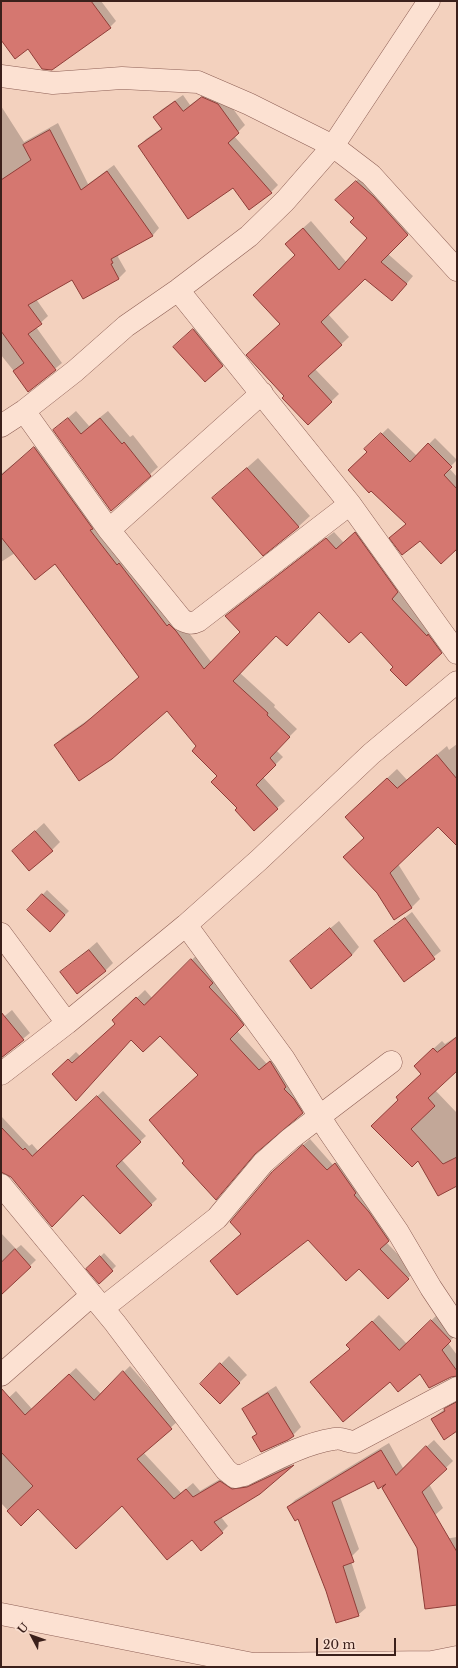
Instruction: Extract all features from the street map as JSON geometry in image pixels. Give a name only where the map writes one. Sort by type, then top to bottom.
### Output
[{"type":"street","points":[[1,426],[24,411],[75,371],[126,326],[178,290],[249,236],[285,201],[333,146],[429,1]]},
{"type":"street","points":[[1,76],[53,83],[122,78],[198,82],[249,104],[333,146],[371,175],[457,270]]},
{"type":"street","points":[[178,290],[350,504],[457,653]]},
{"type":"street","points":[[109,530],[262,393]]},
{"type":"street","points":[[24,411],[109,530],[182,620],[192,624],[205,616],[350,504]]},
{"type":"street","points":[[1,1074],[67,1023],[186,925],[259,860],[371,754],[457,682]]},
{"type":"street","points":[[186,925],[284,1059],[319,1116],[398,1232],[430,1288],[457,1327]]},
{"type":"street","points":[[1,934],[67,1023]]},
{"type":"street","points":[[1,1375],[98,1301],[217,1218],[263,1163],[319,1116],[391,1062]]},
{"type":"street","points":[[1,1185],[98,1301],[226,1470],[235,1477],[244,1475],[309,1445],[334,1438],[340,1438],[348,1442],[355,1442],[457,1388]]},
{"type":"street","points":[[1,1614],[253,1664],[432,1662],[457,1657]]},
{"type":"building","points":[[1,1],[91,1],[111,28],[52,70],[42,69],[28,49],[15,59],[1,40]]},
{"type":"building","points":[[202,97],[218,104],[239,133],[228,143],[272,193],[249,210],[233,188],[188,219],[138,146],[162,129],[153,117],[175,101],[183,111]]},
{"type":"building","points":[[50,130],[81,190],[107,171],[153,236],[111,259],[113,263],[111,264],[119,279],[83,299],[72,280],[28,305],[42,324],[28,334],[56,370],[28,392],[13,371],[24,363],[1,331],[1,180],[31,160],[23,145]]},
{"type":"building","points":[[356,181],[374,197],[408,235],[381,262],[407,284],[392,301],[365,279],[321,322],[342,345],[308,376],[332,402],[308,425],[282,398],[284,396],[246,355],[280,324],[253,295],[295,255],[285,244],[303,228],[339,270],[367,238],[350,222],[354,218],[335,200]]},
{"type":"building","points":[[193,329],[223,366],[205,382],[173,347]]},
{"type":"building","points":[[68,418],[81,434],[100,418],[122,444],[124,442],[151,476],[111,511],[53,430]]},
{"type":"building","points":[[381,433],[410,462],[428,443],[452,467],[444,475],[457,489],[457,549],[441,564],[420,541],[402,555],[389,538],[406,524],[371,491],[369,493],[348,470],[367,452],[364,449]]},
{"type":"building","points":[[34,447],[93,529],[90,530],[117,565],[119,563],[167,626],[169,624],[176,631],[204,669],[240,632],[225,616],[326,538],[336,549],[355,532],[398,592],[392,599],[427,636],[428,634],[442,653],[406,686],[390,670],[393,667],[361,632],[349,643],[319,612],[287,646],[276,636],[233,681],[268,713],[267,715],[290,737],[270,758],[276,765],[256,785],[278,809],[254,831],[235,810],[237,808],[211,782],[217,776],[192,751],[196,746],[167,711],[112,759],[79,781],[54,745],[84,724],[139,677],[55,564],[35,580],[1,537],[1,476]]},
{"type":"building","points":[[247,468],[299,527],[263,556],[212,498]]},
{"type":"building","points":[[437,755],[457,779],[457,846],[438,827],[390,873],[412,908],[394,920],[377,893],[343,857],[364,838],[345,817],[387,778],[397,788]]},
{"type":"building","points":[[35,831],[53,851],[29,871],[12,851]]},
{"type":"building","points":[[42,894],[65,915],[50,932],[27,910]]},
{"type":"building","points":[[405,918],[435,959],[404,982],[374,941]]},
{"type":"building","points":[[330,928],[352,955],[311,989],[290,961]]},
{"type":"building","points":[[89,950],[106,971],[77,994],[60,972]]},
{"type":"building","points":[[191,959],[213,983],[209,987],[244,1025],[230,1039],[259,1070],[270,1061],[286,1087],[284,1089],[294,1099],[303,1113],[255,1154],[216,1200],[182,1163],[184,1161],[149,1120],[198,1075],[160,1036],[143,1052],[131,1040],[76,1101],[52,1074],[68,1059],[72,1063],[115,1024],[112,1020],[136,997],[144,1005]]},
{"type":"building","points":[[1,1012],[24,1040],[1,1058]]},
{"type":"building","points":[[457,1037],[457,1071],[428,1098],[435,1106],[411,1129],[443,1164],[457,1157],[457,1186],[438,1196],[418,1161],[412,1167],[371,1126],[398,1100],[396,1097],[421,1074],[414,1066],[433,1048],[437,1052]]},
{"type":"building","points":[[97,1096],[141,1142],[116,1166],[152,1205],[120,1234],[83,1195],[52,1227],[11,1177],[1,1172],[1,1127],[23,1150],[25,1148],[32,1156]]},
{"type":"building","points":[[303,1145],[327,1170],[335,1163],[356,1193],[354,1195],[369,1212],[389,1241],[380,1249],[409,1279],[388,1299],[359,1269],[346,1281],[308,1240],[237,1295],[210,1261],[241,1234],[230,1222],[272,1172]]},
{"type":"building","points":[[15,1249],[31,1267],[1,1295],[1,1263]]},
{"type":"building","points":[[100,1256],[113,1271],[99,1284],[86,1269]]},
{"type":"building","points":[[431,1320],[451,1341],[442,1350],[457,1371],[457,1376],[451,1377],[429,1388],[420,1374],[398,1392],[390,1382],[343,1422],[310,1382],[350,1349],[346,1345],[372,1321],[399,1350]]},
{"type":"building","points":[[220,1363],[240,1383],[220,1404],[200,1384]]},
{"type":"building","points":[[123,1371],[172,1429],[137,1459],[174,1499],[186,1489],[193,1497],[220,1481],[232,1489],[247,1487],[294,1465],[260,1494],[214,1522],[223,1533],[201,1551],[192,1540],[167,1560],[122,1506],[76,1549],[38,1509],[21,1526],[7,1511],[33,1486],[1,1452],[1,1388],[25,1415],[69,1374],[94,1400]]},
{"type":"building","points":[[268,1393],[294,1436],[261,1452],[252,1437],[257,1434],[242,1409]]},
{"type":"building","points":[[457,1402],[457,1431],[444,1440],[431,1419],[445,1411],[444,1409]]},
{"type":"building","points":[[426,1446],[447,1469],[422,1492],[457,1552],[457,1605],[425,1609],[417,1548],[382,1488],[386,1484],[378,1489],[374,1481],[332,1502],[354,1562],[343,1566],[359,1616],[336,1623],[326,1591],[298,1519],[295,1521],[287,1507],[381,1450],[396,1475]]}]
